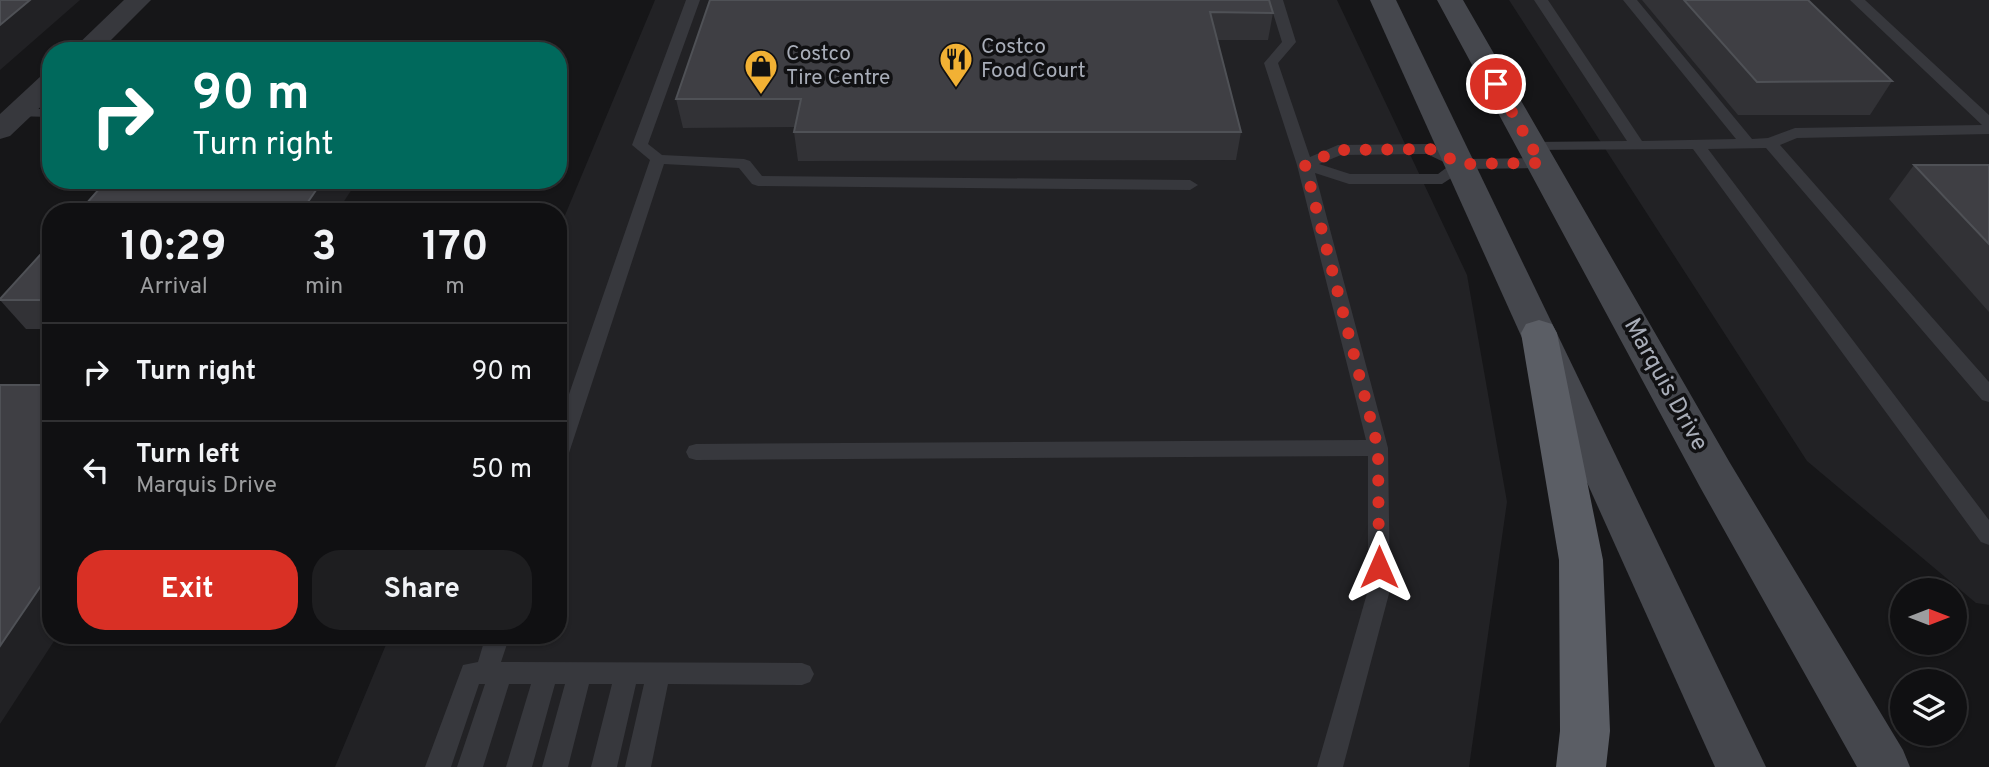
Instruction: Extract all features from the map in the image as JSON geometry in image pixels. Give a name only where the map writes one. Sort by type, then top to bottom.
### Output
[{"type":"highway","points":[[1539,333],[1581,559],[1585,731],[1581,767]]},
{"type":"main road","points":[[1383,0],[1741,767]]},
{"type":"main road","name":"Marquis Drive","points":[[1450,0],[1722,487],[1885,767]]},
{"type":"street","points":[[94,42],[139,0]]},
{"type":"street","points":[[9,121],[42,90]]},
{"type":"lane","points":[[693,0],[640,145],[658,159],[744,164],[758,181],[1190,185]]},
{"type":"lane","points":[[1276,0],[1289,42],[1271,63],[1305,165],[1378,448],[1379,590],[1330,767]]},
{"type":"lane","points":[[1541,0],[1637,145]]},
{"type":"lane","points":[[1630,0],[1747,143]]},
{"type":"lane","points":[[1857,0],[1989,123]]},
{"type":"lane","points":[[9,121],[42,115]]},
{"type":"lane","points":[[1305,165],[1349,179],[1442,179],[1461,164],[1637,145],[1770,143],[1795,133],[1989,130]]},
{"type":"lane","points":[[1770,143],[1989,395]]},
{"type":"lane","points":[[1697,144],[1989,536]]},
{"type":"lane","points":[[1305,165],[1338,150],[1430,149],[1461,164]]},
{"type":"lane","points":[[567,429],[658,159]]},
{"type":"lane","points":[[696,452],[1378,448]]},
{"type":"lane","points":[[470,767],[494,673],[497,644]]},
{"type":"lane","points":[[438,767],[471,673],[802,674]]},
{"type":"lane","points":[[519,767],[546,673]]},
{"type":"lane","points":[[555,767],[580,673]]},
{"type":"lane","points":[[604,767],[626,673]]},
{"type":"lane","points":[[638,767],[658,673]]},
{"type":"shaded area","points":[[655,0],[1337,0],[1467,275],[1507,502],[1469,767],[335,767],[386,644],[567,644],[567,210]]},
{"type":"shaded area","points":[[1509,0],[1989,0],[1989,605],[1976,603],[1967,595],[1967,578],[1946,578],[1807,461]]},
{"type":"building","points":[[0,0],[30,0],[0,25]]},
{"type":"building","points":[[710,0],[1269,0],[1273,13],[1210,12],[1241,132],[794,132],[801,99],[676,99]]},
{"type":"building","points":[[1684,0],[1808,0],[1892,81],[1757,82]]},
{"type":"building","points":[[1914,165],[1989,165],[1989,244]]},
{"type":"building","points":[[99,189],[317,189],[307,203],[87,203]]},
{"type":"building","points":[[42,253],[42,300],[0,299]]},
{"type":"building","points":[[0,385],[42,385],[42,584],[0,646]]},
{"type":"place","name":"Costco Food Court","points":[[956,89]]},
{"type":"place","name":"Costco Tire Centre","points":[[761,96]]},
{"type":"route","points":[[1379,567],[1378,448],[1305,165],[1338,150],[1430,149],[1461,164],[1541,163],[1496,84]]}]
